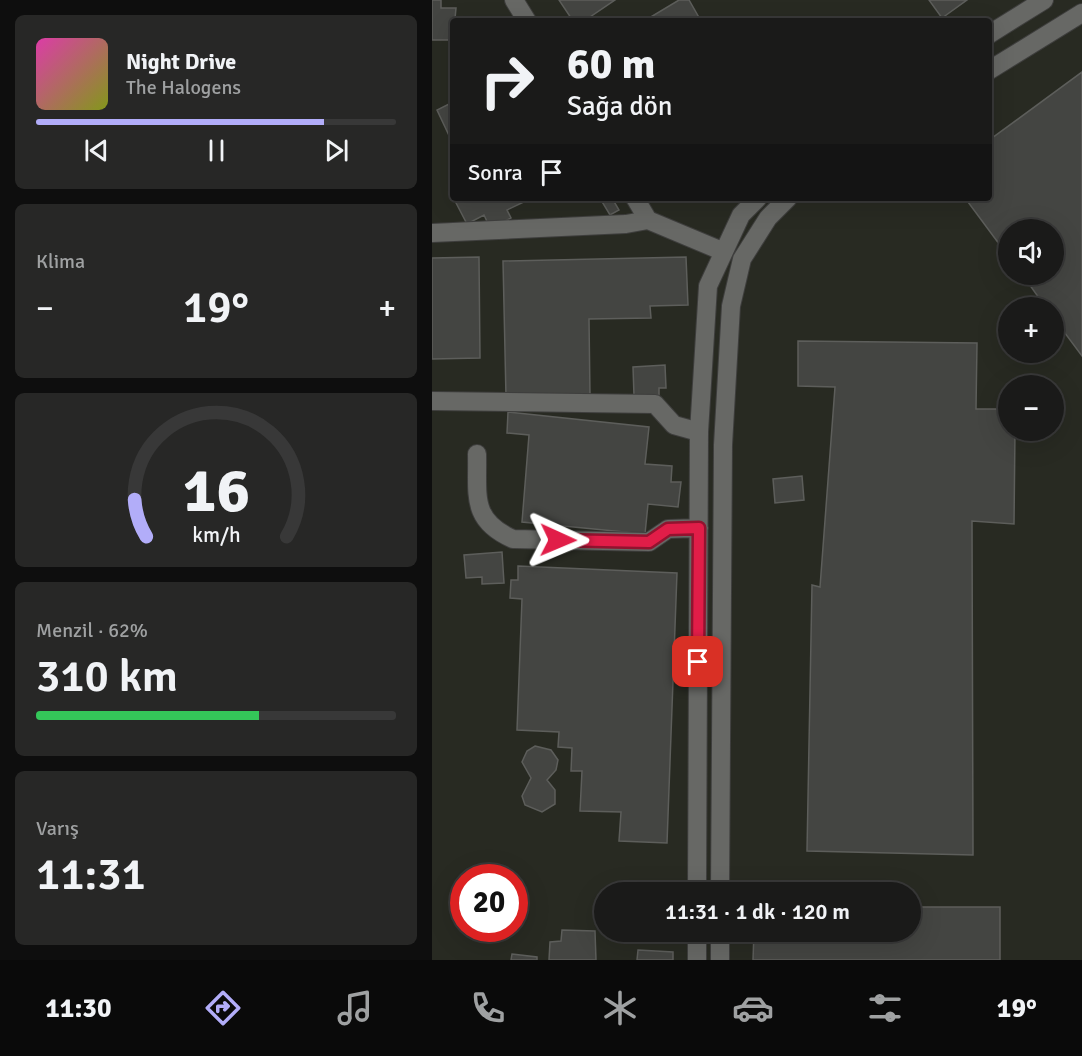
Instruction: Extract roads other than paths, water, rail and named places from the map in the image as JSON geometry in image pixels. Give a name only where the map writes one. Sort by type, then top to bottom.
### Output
[{"type":"street","points":[[514,0],[525,18]]},
{"type":"street","points":[[992,32],[1044,0]]},
{"type":"street","points":[[1078,0],[1082,6]]},
{"type":"street","points":[[992,69],[1082,13]]},
{"type":"street","points":[[637,201],[648,220]]},
{"type":"street","points":[[697,882],[699,432],[708,286],[741,215],[755,201]]},
{"type":"street","points":[[720,882],[723,444],[731,306],[742,259],[768,218],[785,201]]},
{"type":"street","points":[[432,233],[626,224],[648,220],[723,251]]},
{"type":"street","points":[[432,401],[655,404],[674,425],[699,432]]},
{"type":"street","points":[[477,454],[478,510],[486,522],[498,532],[513,539],[649,542],[668,529],[699,528]]},
{"type":"street","points":[[697,942],[697,960]]},
{"type":"street","points":[[720,942],[720,960]]}]
